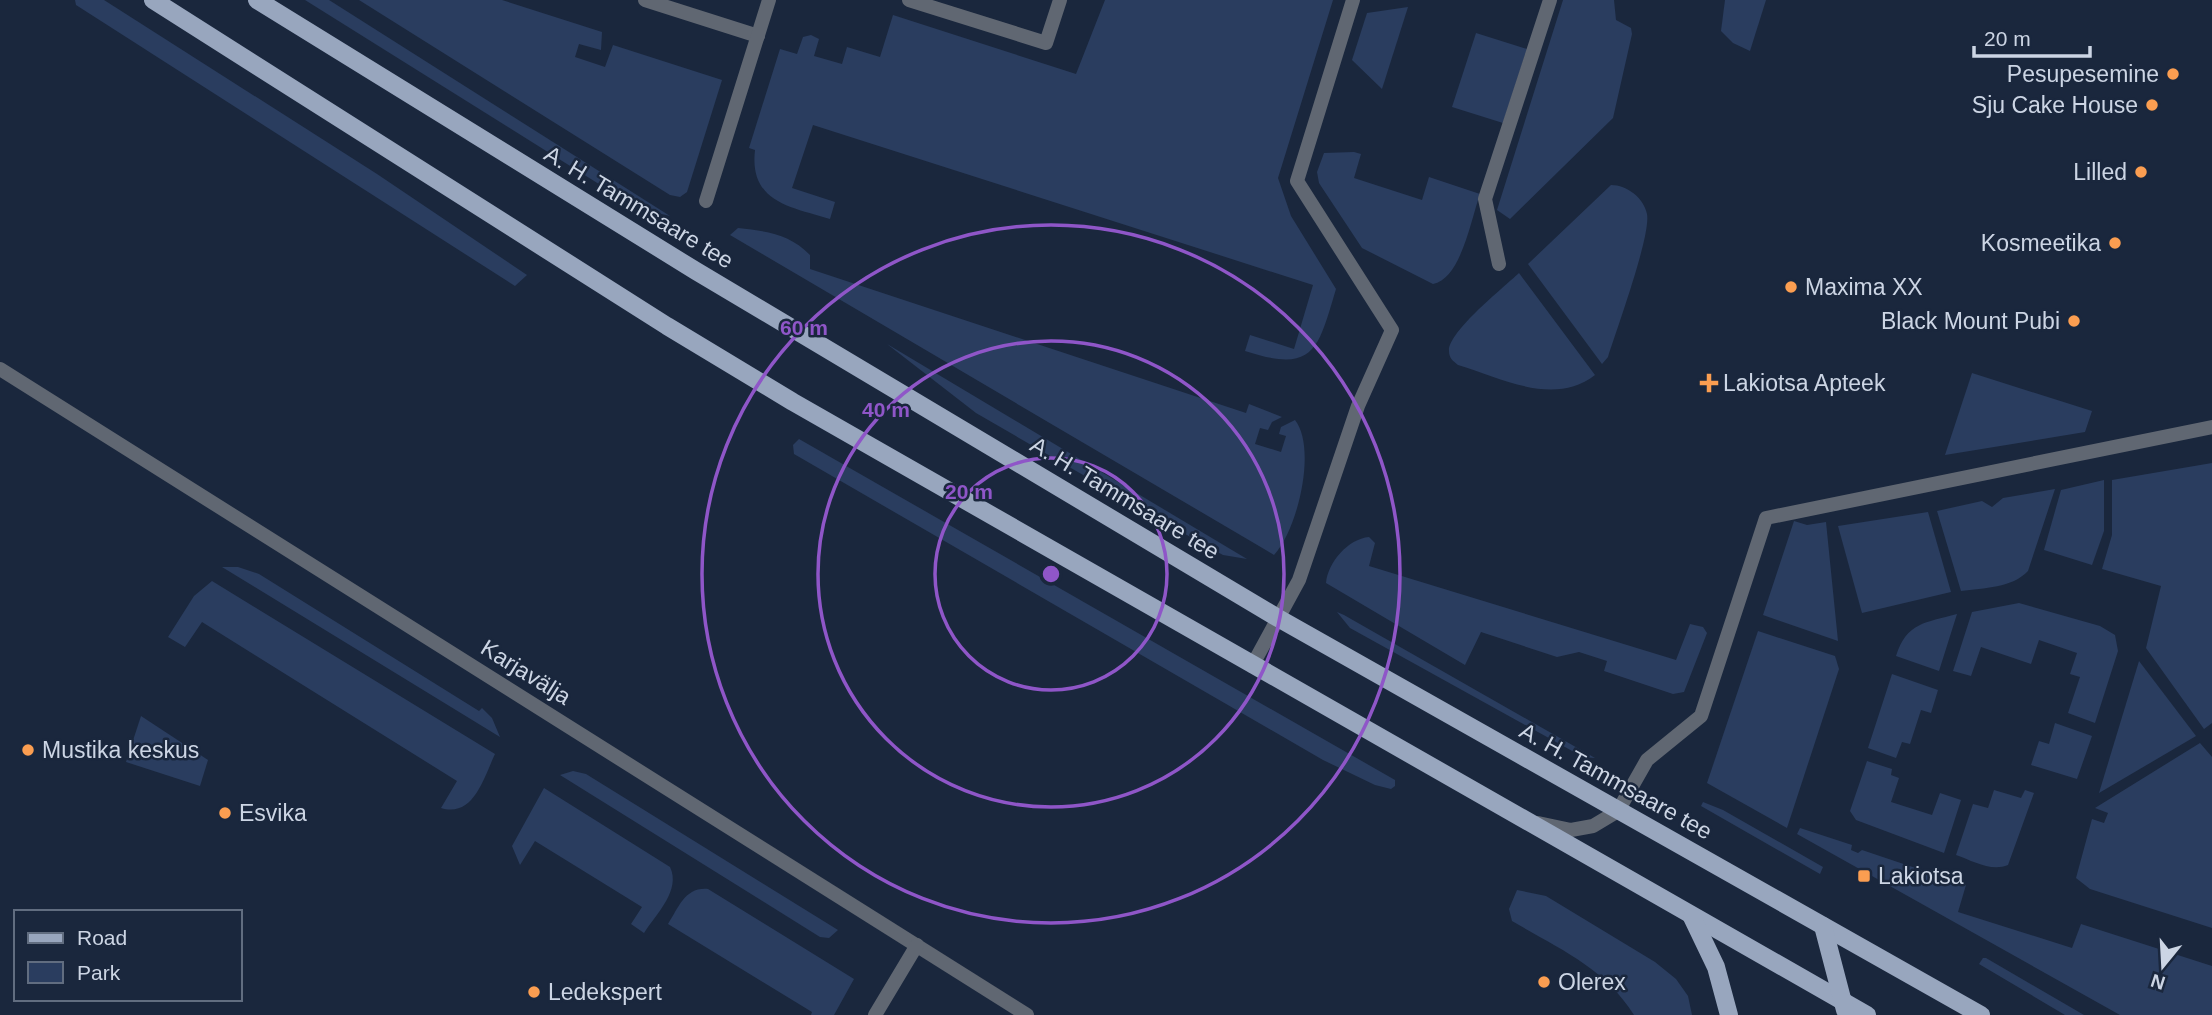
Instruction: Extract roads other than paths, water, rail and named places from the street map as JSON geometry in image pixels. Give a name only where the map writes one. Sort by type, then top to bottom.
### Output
[{"type":"main road","points":[[153,0],[667,326],[1252,666],[1529,821],[1845,1009],[1867,1015]]},
{"type":"main road","name":"A. H. Tammsaare tee","points":[[257,0],[696,271],[1278,618],[1981,1015]]},
{"type":"main road","points":[[1692,917],[1716,967],[1729,1015]]},
{"type":"main road","points":[[1823,926],[1845,1009]]},
{"type":"street","points":[[645,0],[758,36]]},
{"type":"street","points":[[706,201],[769,0]]},
{"type":"street","points":[[909,0],[1046,43],[1060,0]]},
{"type":"street","points":[[1252,666],[1299,580],[1358,406],[1391,330],[1297,181],[1353,0]]},
{"type":"street","points":[[1499,264],[1485,199],[1550,0]]},
{"type":"street","name":"Karjavälja","points":[[0,369],[1027,1015]]},
{"type":"street","points":[[1529,821],[1571,830],[1593,827],[1618,811],[1647,760],[1701,716],[1766,518],[2212,427]]},
{"type":"street","points":[[876,1015],[917,945]]},
{"type":"place","name":"Pesupesemine","points":[[2173,74]]},
{"type":"place","name":"Sju Cake House","points":[[2152,105]]},
{"type":"place","name":"Lilled","points":[[2141,172]]},
{"type":"place","name":"Kosmeetika","points":[[2115,243]]},
{"type":"place","name":"Maxima XX","points":[[1791,287]]},
{"type":"place","name":"Black Mount Pubi","points":[[2074,321]]},
{"type":"place","name":"Lakiotsa Apteek","points":[[1709,383]]},
{"type":"place","name":"Mustika keskus","points":[[28,750]]},
{"type":"place","name":"Esvika","points":[[225,813]]},
{"type":"place","name":"Lakiotsa","points":[[1864,876]]},
{"type":"place","name":"Olerex","points":[[1544,982]]},
{"type":"place","name":"Ledekspert","points":[[534,992]]}]
